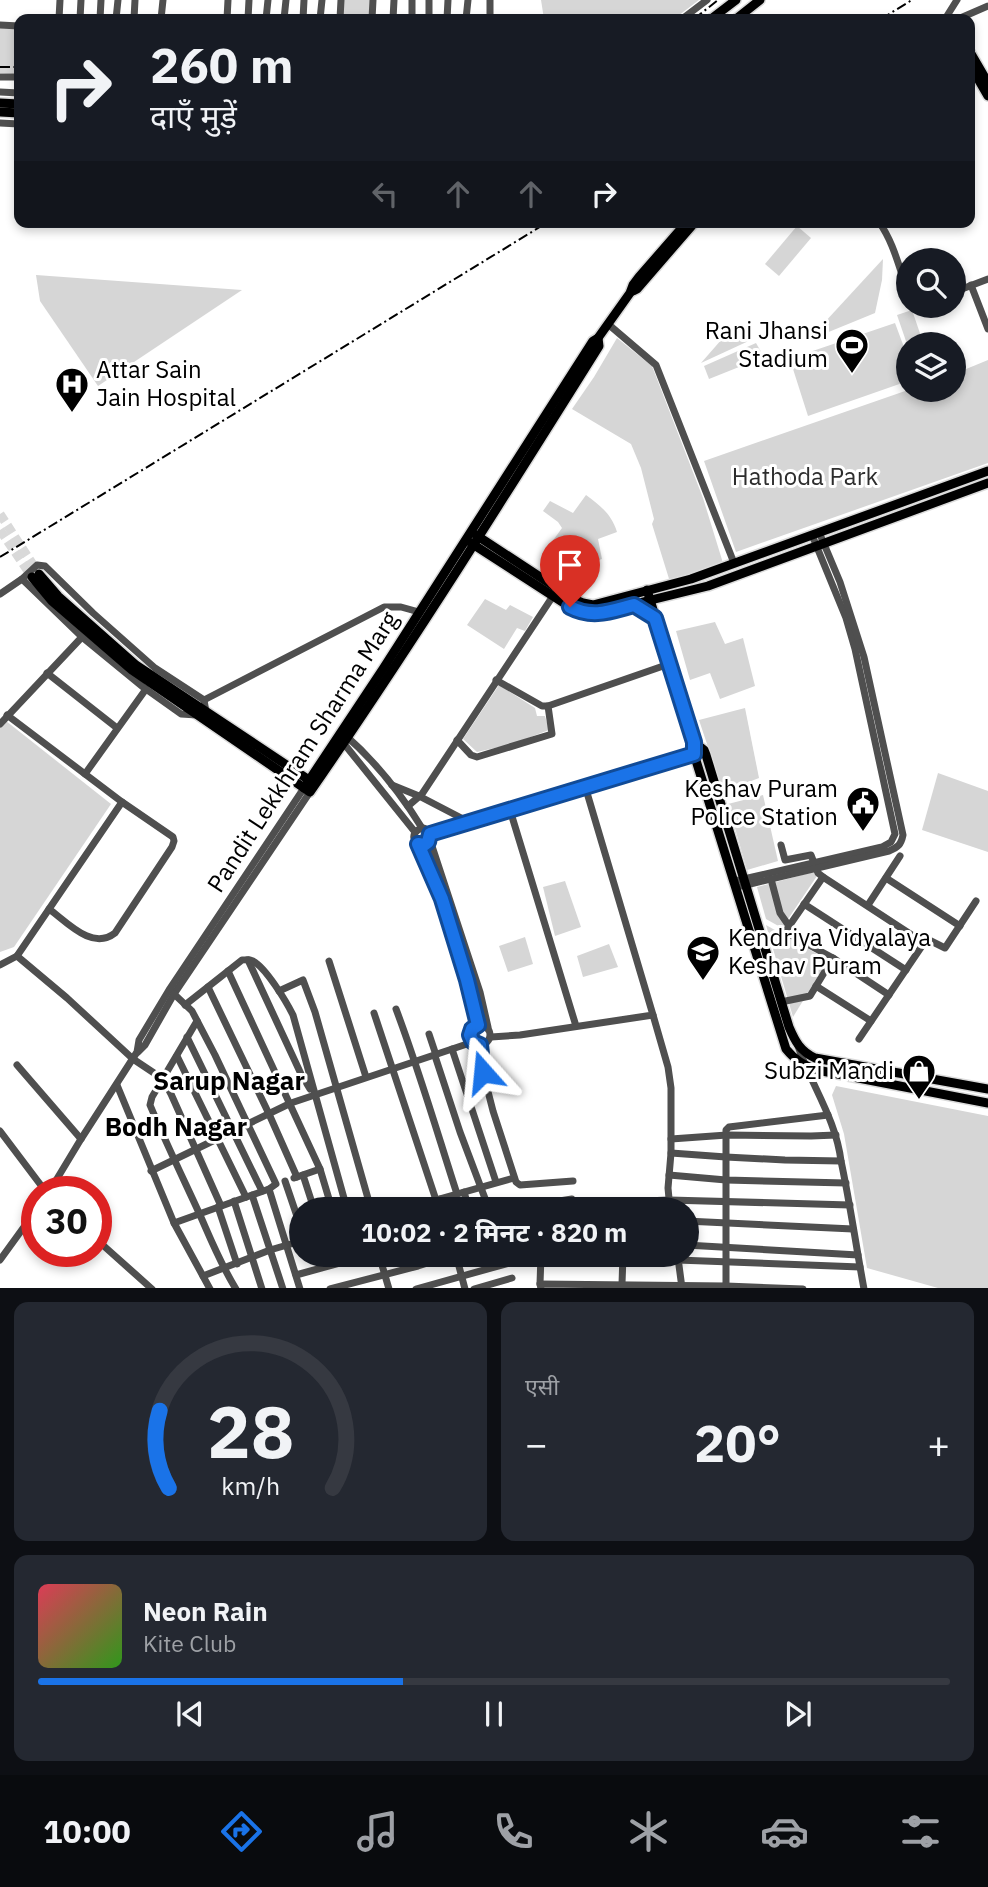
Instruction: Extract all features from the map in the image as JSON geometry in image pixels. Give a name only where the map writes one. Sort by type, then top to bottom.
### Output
[{"type":"main road","points":[[718,14],[736,0]]},
{"type":"main road","points":[[742,14],[760,0]]},
{"type":"main road","points":[[985,70],[988,83]]},
{"type":"main road","points":[[975,74],[988,96]]},
{"type":"main road","name":"Pandit Lekkhram Sharma Marg","points":[[309,786],[473,538],[593,341],[683,228]]},
{"type":"main road","name":"Pandit Lekkhram Sharma Marg","points":[[675,240],[688,228]]},
{"type":"main road","points":[[473,538],[565,593],[583,603],[593,605],[691,579],[988,471]]},
{"type":"main road","points":[[473,538],[553,596],[578,611],[598,614],[708,586],[988,483]]},
{"type":"main road","name":"Pandit Lekkhram Sharma Marg","points":[[343,738],[419,612],[473,538]]},
{"type":"main road","points":[[31,577],[52,601],[132,670],[309,786]]},
{"type":"main road","points":[[647,590],[694,742],[694,754],[789,1027],[798,1045],[815,1058],[988,1089]]},
{"type":"main road","points":[[634,605],[655,618]]},
{"type":"main road","points":[[694,742],[706,755],[786,1049],[805,1066],[988,1103]]},
{"type":"street","points":[[689,14],[707,0]]},
{"type":"street","points":[[971,14],[988,6]]},
{"type":"street","points":[[883,228],[892,242],[896,256]]},
{"type":"street","points":[[966,287],[988,279]]},
{"type":"street","points":[[971,285],[988,329]]},
{"type":"street","points":[[608,324],[656,365],[734,563]]},
{"type":"street","points":[[740,883],[889,851],[902,842],[903,835],[864,657],[840,582],[816,533]]},
{"type":"street","points":[[0,594],[31,577],[33,567],[45,566],[155,668],[204,700]]},
{"type":"street","points":[[31,577],[82,637],[181,714],[202,714],[204,700]]},
{"type":"street","points":[[408,806],[419,796],[553,596]]},
{"type":"street","points":[[204,700],[384,607],[401,607],[419,612]]},
{"type":"street","points":[[0,724],[82,637]]},
{"type":"street","points":[[496,680],[542,706],[548,706],[669,664]]},
{"type":"street","points":[[47,673],[117,728]]},
{"type":"street","points":[[85,774],[146,689]]},
{"type":"street","points":[[457,740],[471,755],[477,757],[552,734],[548,706]]},
{"type":"street","points":[[7,715],[173,837],[174,841],[115,933],[106,939],[90,939],[49,909]]},
{"type":"street","points":[[343,738],[391,785],[408,806],[419,830]]},
{"type":"street","points":[[343,738],[419,830]]},
{"type":"street","points":[[418,844],[426,844],[430,837],[470,822],[694,754]]},
{"type":"street","points":[[391,785],[470,822]]},
{"type":"street","points":[[135,1056],[145,1045],[174,994],[309,786]]},
{"type":"street","name":"Pandit Lekkhram Sharma Marg","points":[[58,1176],[135,1056],[139,1040],[169,990],[309,786]]},
{"type":"street","points":[[586,786],[668,1067],[671,1088],[668,1197]]},
{"type":"street","points":[[0,965],[17,956],[122,802]]},
{"type":"street","points":[[510,810],[576,1026]]},
{"type":"street","points":[[151,1171],[290,1103],[452,1049],[488,1042],[491,1037],[480,992],[430,837],[427,830],[419,830]]},
{"type":"street","points":[[419,830],[414,838],[442,899],[478,1025]]},
{"type":"street","points":[[780,845],[785,860],[811,855],[818,873],[823,877],[924,943]]},
{"type":"street","points":[[868,905],[900,856]]},
{"type":"street","points":[[740,883],[771,879],[815,866]]},
{"type":"street","points":[[823,877],[785,932],[833,958],[888,995]]},
{"type":"street","points":[[886,878],[960,926]]},
{"type":"street","points":[[771,879],[780,913],[789,926]]},
{"type":"street","points":[[859,1039],[924,943],[929,940],[945,948],[976,901]]},
{"type":"street","points":[[804,904],[906,970]]},
{"type":"street","points":[[17,956],[163,1079],[219,1206],[237,1264]]},
{"type":"street","points":[[781,1002],[810,996],[833,958]]},
{"type":"street","points":[[185,1004],[242,960],[248,960],[261,968],[285,997],[293,1015],[344,1197]]},
{"type":"street","points":[[248,960],[301,1074],[314,1095]]},
{"type":"street","points":[[329,961],[366,1077]]},
{"type":"street","points":[[228,971],[320,1169],[328,1197]]},
{"type":"street","points":[[279,991],[303,980],[315,1012],[368,1197]]},
{"type":"street","points":[[816,986],[871,1021]]},
{"type":"street","points":[[208,987],[309,1197]]},
{"type":"street","points":[[174,994],[192,1011],[248,1124],[300,1288]]},
{"type":"street","points":[[397,1009],[432,1117],[463,1197]]},
{"type":"street","points":[[374,1013],[437,1197]]},
{"type":"street","points":[[491,1037],[653,1015]]},
{"type":"street","points":[[197,1021],[152,1097],[150,1105],[223,1269],[235,1288]]},
{"type":"street","points":[[478,1025],[488,1027]]},
{"type":"street","points":[[478,1025],[470,1032],[476,1043],[514,1178],[520,1185],[573,1181]]},
{"type":"street","points":[[429,1034],[484,1197]]},
{"type":"street","points":[[187,1037],[233,1132],[269,1188]]},
{"type":"street","points":[[798,1045],[836,1135],[864,1288]]},
{"type":"street","points":[[452,1049],[496,1182]]},
{"type":"street","points":[[177,1056],[217,1140],[249,1196],[283,1288]]},
{"type":"street","points":[[17,1065],[81,1139]]},
{"type":"street","points":[[117,1085],[174,1223],[209,1288]]},
{"type":"street","points":[[726,1287],[726,1130],[729,1127],[828,1115]]},
{"type":"street","points":[[0,1130],[36,1176]]},
{"type":"street","points":[[671,1139],[727,1135],[836,1135]]},
{"type":"street","points":[[671,1153],[841,1161]]},
{"type":"street","points":[[174,1223],[320,1169]]},
{"type":"street","points":[[669,1175],[726,1180],[846,1183]]},
{"type":"street","points":[[446,1197],[514,1178]]},
{"type":"street","points":[[285,1181],[290,1197]]},
{"type":"street","points":[[234,1201],[262,1288]]},
{"type":"street","points":[[699,1201],[850,1205]]},
{"type":"street","points":[[699,1222],[853,1228]]},
{"type":"street","points":[[0,1260],[21,1231]]},
{"type":"street","points":[[203,1276],[289,1244]]},
{"type":"street","points":[[699,1245],[858,1255]]},
{"type":"street","points":[[112,1253],[151,1288]]},
{"type":"street","points":[[699,1259],[860,1267]]},
{"type":"street","points":[[296,1275],[325,1267]]},
{"type":"street","points":[[383,1267],[389,1288]]},
{"type":"street","points":[[334,1288],[413,1267]]},
{"type":"street","points":[[458,1267],[465,1288]]},
{"type":"street","points":[[541,1267],[540,1286],[622,1284],[764,1288]]},
{"type":"street","points":[[622,1284],[623,1267]]},
{"type":"street","points":[[679,1267],[682,1287]]},
{"type":"street","points":[[419,1288],[487,1268]]},
{"type":"street","points":[[477,1288],[512,1278]]},
{"type":"green space","points":[[343,0],[370,0],[369,14],[342,14]]},
{"type":"green space","points":[[541,0],[699,0],[681,14],[543,14]]},
{"type":"green space","points":[[0,28],[14,29],[14,74],[0,73]]},
{"type":"green space","points":[[795,228],[799,228],[811,238],[779,276],[765,264]]},
{"type":"green space","points":[[883,259],[875,313],[814,338],[812,336]]},
{"type":"green space","points":[[36,275],[242,290],[98,386],[40,301]]},
{"type":"green space","points":[[898,318],[915,318],[920,332],[903,332]]},
{"type":"green space","points":[[736,323],[753,339],[701,363]]},
{"type":"green space","name":"Rani Jhansi Stadium","points":[[895,323],[898,332],[896,332],[896,385],[808,416],[793,369],[800,365],[798,356]]},
{"type":"green space","points":[[617,338],[652,366],[703,498],[723,563],[670,582],[652,524],[654,519],[641,468],[631,444],[572,409]]},
{"type":"green space","points":[[756,343],[764,357],[709,379],[704,366]]},
{"type":"green space","name":"Hathoda Park","points":[[988,360],[988,463],[736,552],[704,461],[896,394],[896,402],[966,402],[966,369]]},
{"type":"green space","points":[[586,495],[605,511],[617,532],[598,539],[602,559],[579,566],[549,546],[562,528],[543,511],[550,501],[573,513]]},
{"type":"green space","points":[[485,599],[506,610],[510,605],[533,617],[525,631],[517,628],[504,649],[467,625]]},
{"type":"green space","points":[[715,622],[725,644],[743,638],[755,686],[720,699],[710,673],[690,680],[676,631]]},
{"type":"green space","points":[[499,685],[535,708],[537,716],[545,716],[549,730],[512,744],[477,752],[463,739]]},
{"type":"green space","points":[[745,708],[759,778],[723,792],[699,720]]},
{"type":"green space","points":[[6,721],[111,804],[14,947],[0,952],[0,728]]},
{"type":"green space","points":[[938,773],[988,791],[988,852],[922,830]]},
{"type":"green space","points":[[763,795],[778,861],[747,870],[728,804]]},
{"type":"green space","points":[[821,870],[782,928],[766,919],[757,887]]},
{"type":"green space","points":[[565,881],[581,927],[555,936],[543,887]]},
{"type":"green space","points":[[766,925],[828,960],[793,1017]]},
{"type":"green space","points":[[525,937],[533,964],[508,972],[499,946]]},
{"type":"green space","points":[[609,944],[618,967],[583,977],[577,956]]},
{"type":"green space","points":[[836,1086],[988,1116],[988,1288],[938,1288],[867,1268],[844,1134],[832,1095]]},
{"type":"tunnel","points":[[0,514],[39,574]]},
{"type":"tunnel","points":[[0,530],[32,577]]},
{"type":"railway","points":[[700,14],[718,0]]},
{"type":"railway","points":[[889,14],[912,0]]},
{"type":"railway","points":[[0,67],[14,67]]},
{"type":"railway","points":[[0,557],[538,228]]},
{"type":"place","name":"Rani Jhansi Stadium","points":[[852,375]]},
{"type":"place","name":"Attar Sain Jain Hospital","points":[[72,414]]},
{"type":"place","name":"Keshav Puram Police Station","points":[[863,833]]},
{"type":"place","name":"Kendriya Vidyalaya Keshav Puram","points":[[703,982]]},
{"type":"place","name":"Subzi Mandi","points":[[919,1101]]},
{"type":"district","name":"Sarup Nagar","points":[[229,1081]]},
{"type":"district","name":"Bodh Nagar","points":[[176,1127]]},
{"type":"route","points":[[483,1072],[480,1045],[475,1044],[470,1035],[472,1029],[478,1025],[467,980],[442,899],[418,844],[424,845],[428,842],[430,834],[694,754],[694,742],[655,618],[634,605],[598,614],[580,612],[570,607]]}]
